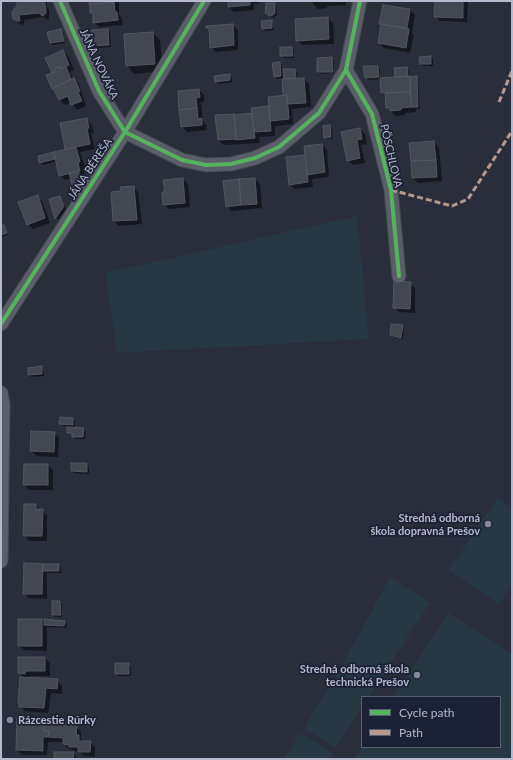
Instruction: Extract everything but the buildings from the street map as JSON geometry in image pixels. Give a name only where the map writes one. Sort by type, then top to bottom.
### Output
[{"type":"street","name":"JÁNA NOVÁKA","points":[[60,1],[99,91],[125,132]]},
{"type":"street","name":"JÁNA BÉREŠA","points":[[1,324],[125,132],[204,1]]},
{"type":"street","points":[[125,132],[182,160],[206,165],[231,164],[255,158],[279,146],[318,113],[346,70],[360,1]]},
{"type":"street","name":"PÖSCHLOVA","points":[[346,70],[372,114],[390,190],[399,276]]},
{"type":"street","points":[[1,393],[3,404],[1,561]]},
{"type":"shaded area","points":[[357,216],[369,339],[117,353],[105,273]]},
{"type":"shaded area","points":[[497,499],[512,509],[512,585],[499,604],[449,570]]},
{"type":"shaded area","points":[[390,577],[430,603],[369,696],[361,696],[361,708],[336,748],[304,728],[341,667]]},
{"type":"shaded area","points":[[448,613],[512,654],[512,759],[354,759],[361,748],[501,748],[501,696],[395,696]]},
{"type":"shaded area","points":[[300,733],[333,753],[329,759],[284,759]]},
{"type":"marked path","points":[[499,102],[512,71]]},
{"type":"marked path","points":[[391,190],[452,206],[468,199],[512,131]]},
{"type":"cycle path","points":[[60,1],[99,91],[125,132],[182,160],[206,165],[231,164],[255,158],[279,147],[319,113],[346,70],[360,1]]},
{"type":"cycle path","points":[[1,324],[125,132],[204,1]]},
{"type":"cycle path","points":[[346,70],[372,114],[391,190],[399,276]]},
{"type":"place","name":"Stredná odborná škola dopravná Prešov","points":[[488,524]]},
{"type":"place","name":"Stredná odborná škola technická Prešov","points":[[417,675]]},
{"type":"place","name":"Rázcestie Rúrky","points":[[10,720]]}]
